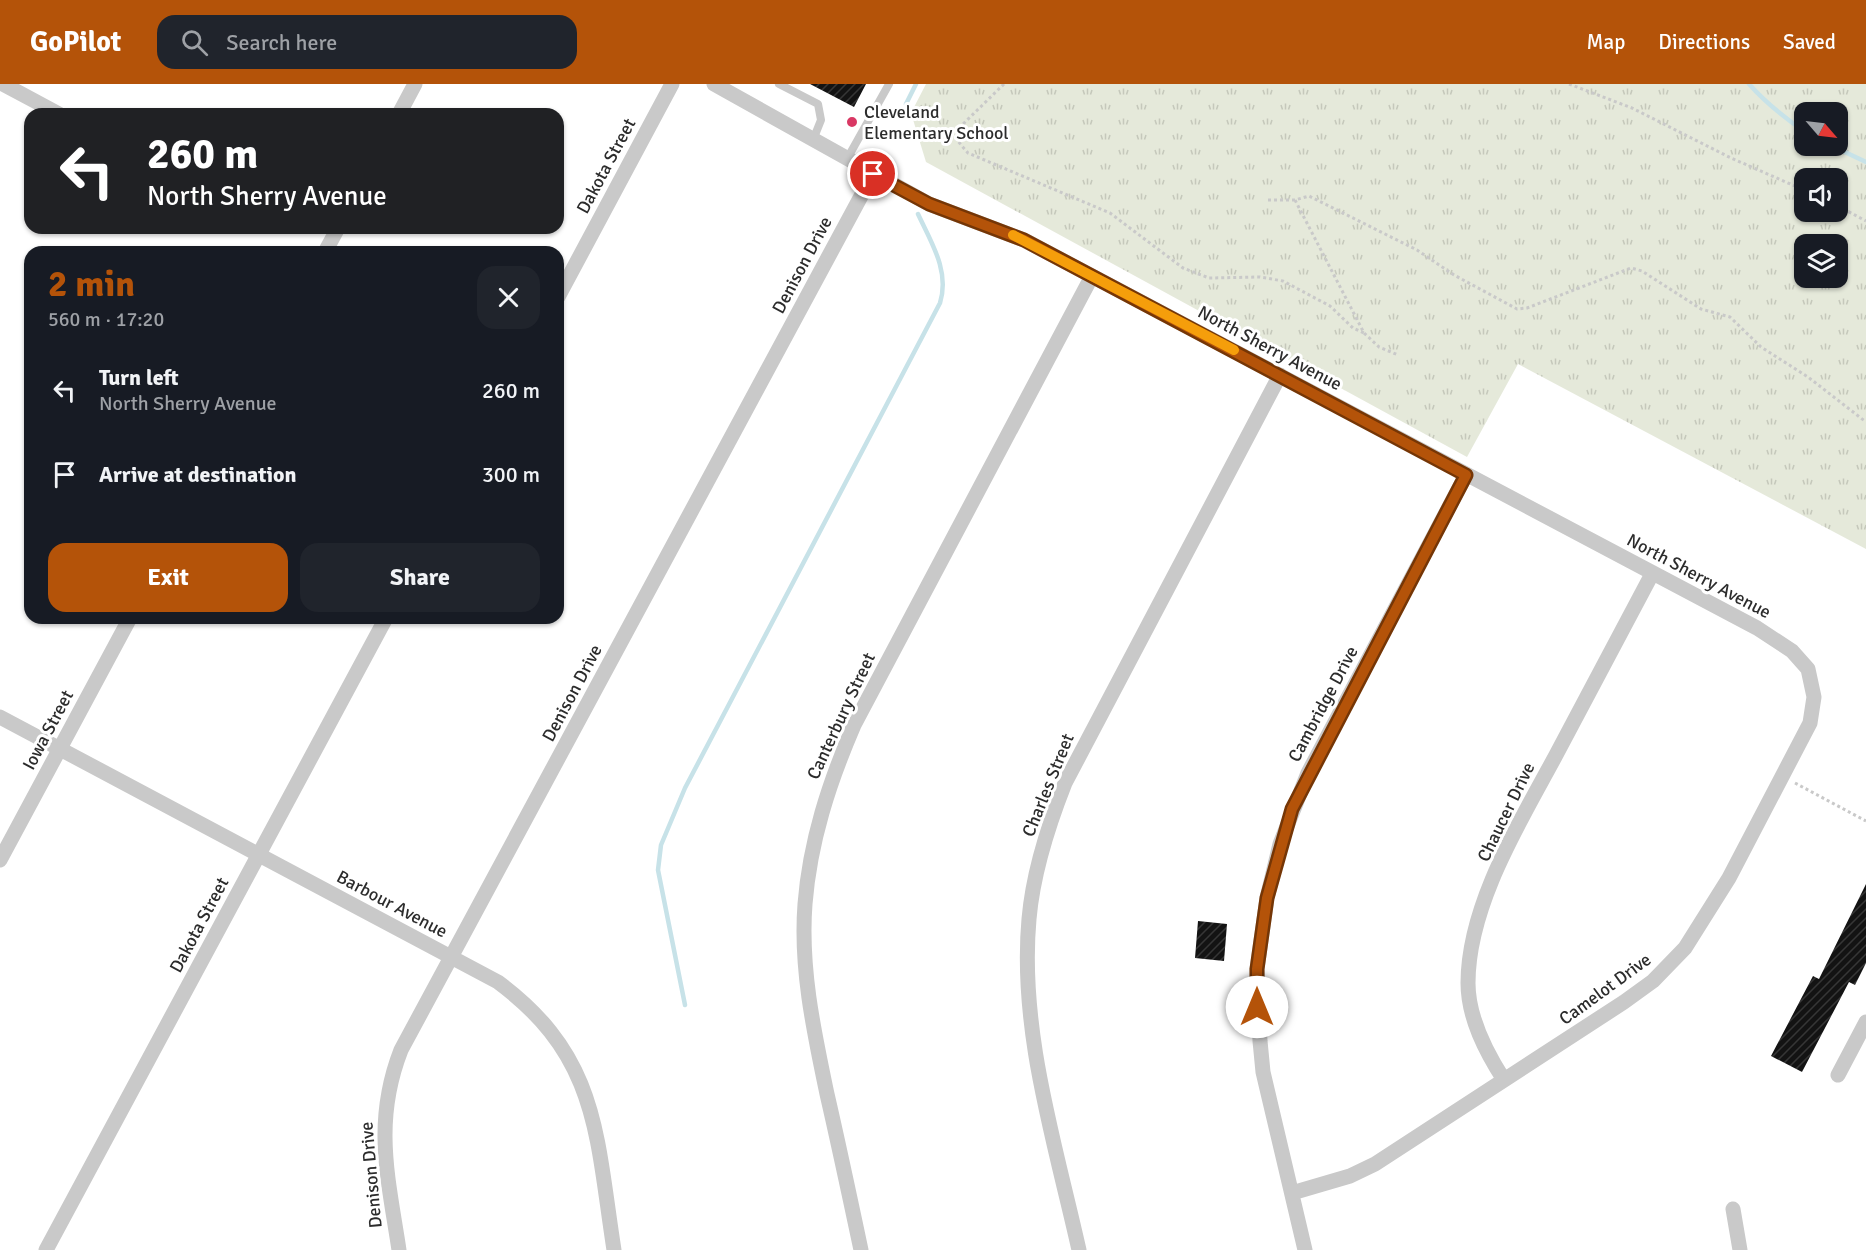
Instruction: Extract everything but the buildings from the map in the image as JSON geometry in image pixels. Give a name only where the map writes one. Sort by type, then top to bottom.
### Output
[{"type":"street","points":[[3,84],[48,108]]},
{"type":"street","points":[[402,108],[415,84]]},
{"type":"street","name":"Dakota Street","points":[[564,286],[672,84]]},
{"type":"street","name":"North Sherry Avenue","points":[[714,84],[929,204],[1024,240],[1280,375],[1757,628],[1801,659]]},
{"type":"street","name":"Denison Drive","points":[[399,1250],[383,1132],[386,1102],[401,1050],[873,174]]},
{"type":"street","name":"Canterbury Street","points":[[861,1250],[819,1054],[806,974],[805,904],[817,830],[827,791],[854,725],[1092,276]]},
{"type":"street","name":"Charles Street","points":[[1079,1250],[1034,1044],[1029,999],[1029,918],[1039,860],[1051,819],[1094,724],[1280,375]]},
{"type":"street","name":"Cambridge Drive","points":[[1305,1250],[1263,1072],[1257,1007],[1257,969],[1267,898],[1280,844],[1308,773],[1466,475]]},
{"type":"street","name":"Chaucer Drive","points":[[1504,1080],[1481,1039],[1470,1002],[1469,962],[1484,903],[1523,817],[1652,574]]},
{"type":"street","name":"Iowa Street","points":[[0,860],[127,624]]},
{"type":"street","name":"Dakota Street","points":[[46,1250],[383,624]]},
{"type":"street","name":"Camelot Drive","points":[[1292,1193],[1350,1176],[1375,1164],[1624,1002],[1671,963],[1685,948],[1718,898],[1803,739],[1814,708],[1812,682],[1801,659]]},
{"type":"street","name":"Barbour Avenue","points":[[0,717],[498,982],[521,999],[542,1020],[571,1060],[588,1097],[614,1250]]},
{"type":"street","points":[[1838,1076],[1866,1022]]},
{"type":"street","points":[[1733,1209],[1740,1250]]},
{"type":"lane","points":[[779,84],[818,104],[821,120],[813,140]]},
{"type":"lane","points":[[847,159],[889,84]]},
{"type":"path","points":[[1004,84],[962,125],[956,139],[968,153],[1110,213],[1183,268],[1209,278],[1260,277],[1283,281],[1330,306],[1353,328],[1364,333]]},
{"type":"path","points":[[1569,84],[1632,108],[1731,158],[1794,186]]},
{"type":"path","points":[[1268,200],[1295,200],[1309,196],[1370,225],[1517,309],[1527,308],[1631,268],[1642,271],[1701,309],[1730,317],[1761,347],[1808,376],[1866,422]]},
{"type":"path","points":[[1295,200],[1364,333],[1378,347],[1398,355]]},
{"type":"path","points":[[1848,211],[1866,221]]},
{"type":"path","points":[[1783,777],[1866,821]]},
{"type":"green space","points":[[926,84],[1866,84],[1866,549],[1518,364],[1467,457],[926,162],[911,113]]},
{"type":"waterway","points":[[906,104],[916,84]]},
{"type":"waterway","points":[[1749,84],[1794,123]]},
{"type":"waterway","points":[[1848,154],[1866,162]]},
{"type":"waterway","points":[[685,1005],[658,870],[661,845],[685,788],[940,303],[943,280],[941,268],[918,214]]},
{"type":"slow traffic","points":[[1013,235],[1234,350]]},
{"type":"place","name":"Cleveland Elementary School","points":[[852,122]]},
{"type":"route","points":[[873,174],[929,204],[1024,240],[1466,475],[1308,773],[1292,809],[1280,844],[1267,898],[1257,969],[1257,1007]]}]
